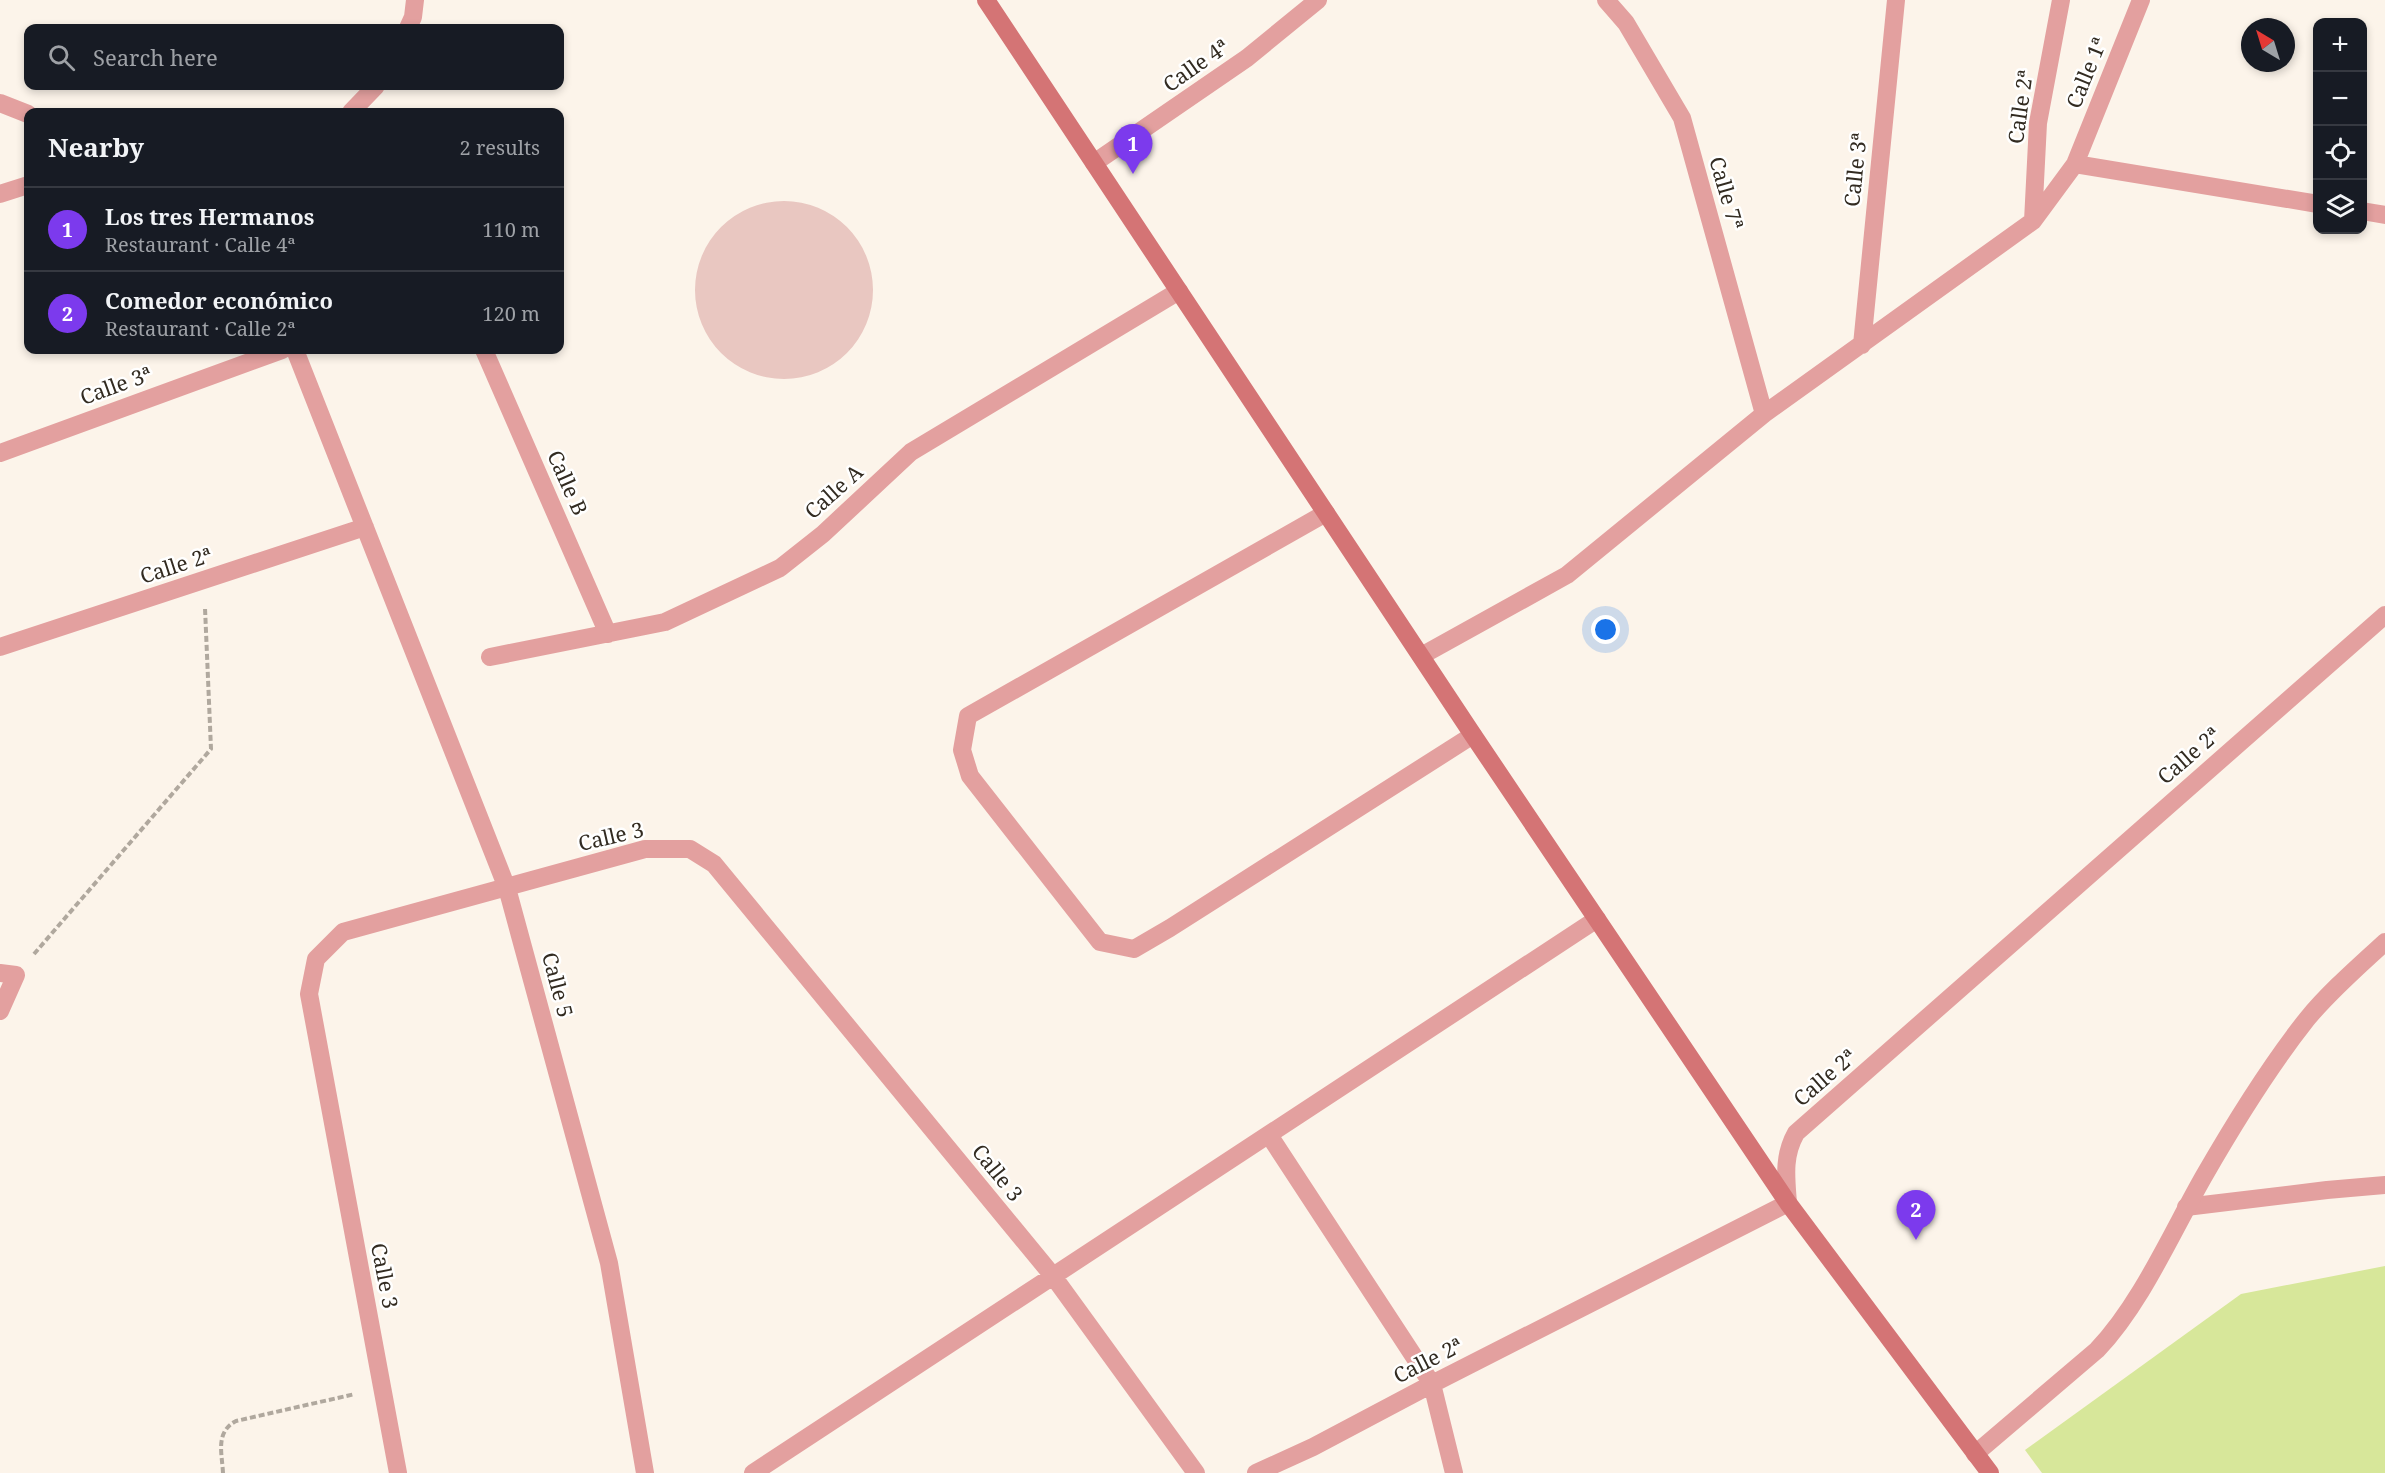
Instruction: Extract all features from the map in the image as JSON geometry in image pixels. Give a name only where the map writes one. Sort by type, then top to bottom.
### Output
[{"type":"street","points":[[410,24],[415,0]]},
{"type":"street","points":[[986,0],[1420,656],[1788,1203],[1990,1473]]},
{"type":"street","name":"Calle 4ª","points":[[1094,163],[1247,58],[1318,0]]},
{"type":"street","name":"Calle 7ª","points":[[1606,0],[1626,23],[1682,118],[1764,414]]},
{"type":"street","name":"Calle 3ª","points":[[1862,345],[1896,0]]},
{"type":"street","name":"Calle 2ª","points":[[2033,221],[2038,123],[2061,0]]},
{"type":"street","name":"Calle 1ª","points":[[1420,656],[1567,575],[1764,414],[2033,221],[2075,164],[2141,0]]},
{"type":"street","points":[[355,108],[372,90]]},
{"type":"street","points":[[0,103],[24,112]]},
{"type":"street","points":[[2075,164],[2313,203]]},
{"type":"street","points":[[0,194],[24,186]]},
{"type":"street","points":[[2367,212],[2385,215]]},
{"type":"street","name":"Calle A","points":[[490,657],[665,622],[780,568],[823,534],[911,452],[1179,291]]},
{"type":"street","name":"Calle 3ª","points":[[0,453],[271,354]]},
{"type":"street","name":"Calle 5","points":[[297,354],[507,888],[609,1263],[645,1473]]},
{"type":"street","name":"Calle B","points":[[486,354],[608,634]]},
{"type":"street","points":[[1326,513],[968,716],[962,750],[970,776],[1100,942],[1134,949],[1473,735]]},
{"type":"street","name":"Calle 2ª","points":[[0,647],[365,527]]},
{"type":"street","name":"Calle 2ª","points":[[1256,1473],[1314,1447],[1432,1384],[1788,1203],[1785,1162],[1796,1133],[2385,615]]},
{"type":"street","name":"Calle 3","points":[[398,1473],[309,994],[316,959],[343,932],[645,849],[690,849],[714,864],[1053,1276],[1196,1473]]},
{"type":"street","points":[[753,1473],[1597,919]]},
{"type":"street","points":[[1975,1454],[2097,1350],[2114,1332],[2186,1207],[2273,1065],[2308,1018],[2385,942]]},
{"type":"street","points":[[0,1011],[8,974]]},
{"type":"street","points":[[1269,1135],[1432,1384],[1454,1473]]},
{"type":"street","points":[[2186,1207],[2385,1185]]},
{"type":"path","points":[[8,974],[211,749],[204,580]]},
{"type":"path","points":[[223,1473],[222,1435],[227,1426],[236,1421],[382,1388]]},
{"type":"green space","points":[[2385,1266],[2385,1473],[2042,1473],[2025,1450],[2241,1294]]},
{"type":"building","points":[[784,201],[818,208],[834,216],[847,227],[858,240],[866,256],[873,290],[866,324],[858,340],[847,353],[834,364],[818,372],[784,379],[750,372],[734,364],[721,353],[710,340],[702,324],[695,290],[702,256],[710,240],[721,227],[734,216],[750,208]]},
{"type":"place","name":"Los tres Hermanos","points":[[1133,174]]},
{"type":"place","name":"Comedor económico","points":[[1916,1240]]}]
